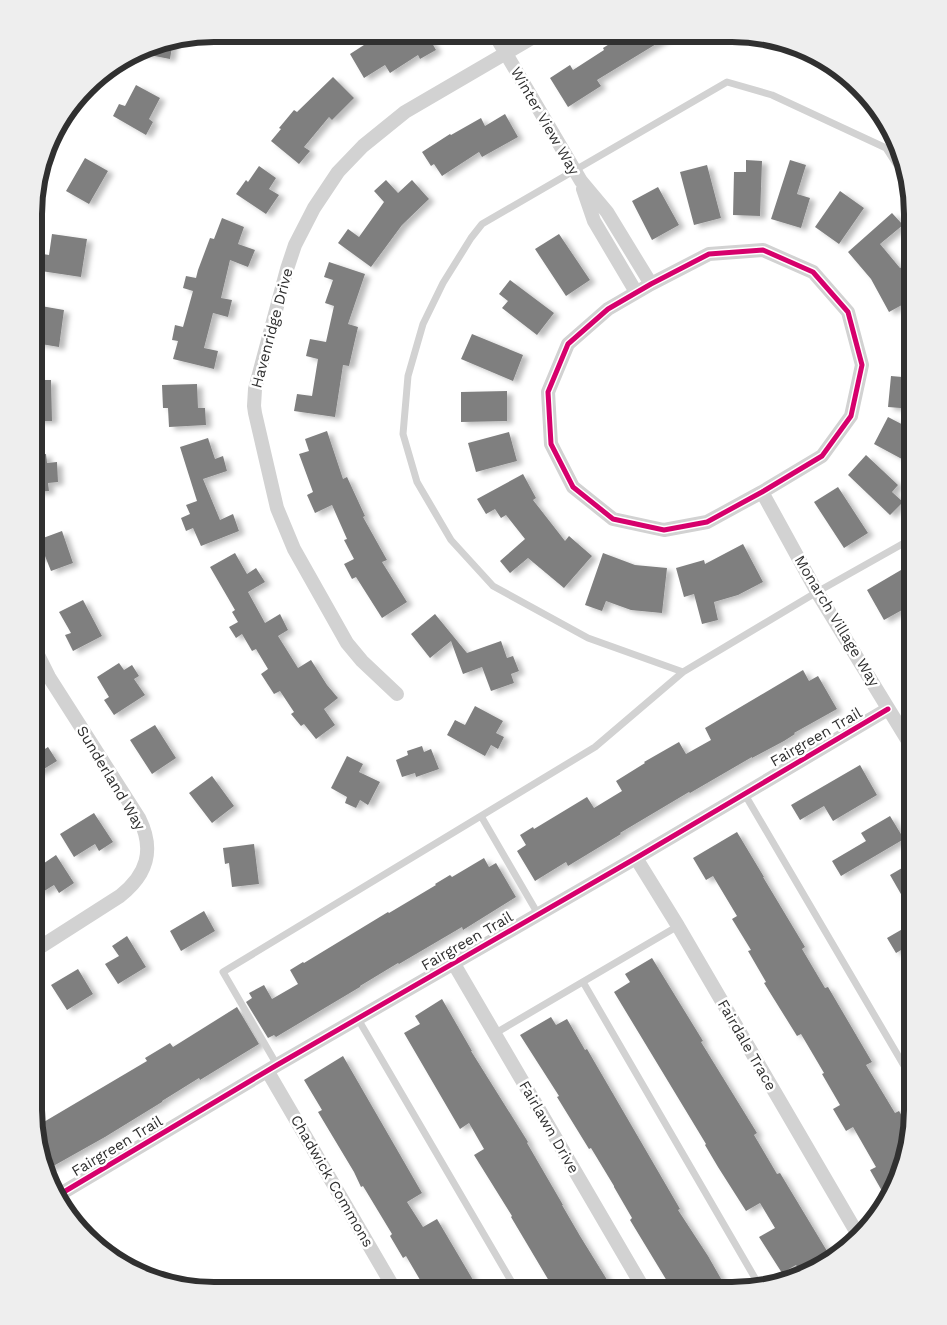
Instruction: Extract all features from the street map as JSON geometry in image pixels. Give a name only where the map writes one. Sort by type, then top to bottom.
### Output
[{"type":"street","name":"Winter View Way","points":[[499,42],[578,176],[607,212],[651,284]]},
{"type":"street","name":"Havenridge Drive","points":[[397,694],[362,661],[347,643],[294,549],[282,522],[273,494],[254,406],[255,390],[293,250],[306,223],[330,183],[362,146],[392,121],[427,98],[525,42]]},
{"type":"street","name":"Winter View Way","points":[[578,176],[594,221],[636,292]]},
{"type":"street","points":[[762,250],[813,272],[848,312],[862,364],[851,416],[822,456],[708,522],[664,530],[613,519],[574,488],[551,444],[548,392],[568,344],[608,308],[636,292],[709,254],[762,250]]},
{"type":"street","name":"Monarch Village Way","points":[[762,492],[817,592],[904,736]]},
{"type":"street","name":"Sunderland Way","points":[[42,664],[139,818],[146,833],[147,847],[143,870],[139,878],[128,890],[42,946]]},
{"type":"street","name":"Fairgreen Trail","points":[[64,1192],[272,1068],[636,858],[888,709]]},
{"type":"street","name":"Fairdale Trace","points":[[636,858],[678,926],[856,1230]]},
{"type":"street","name":"Fairlawn Drive","points":[[454,964],[640,1282]]},
{"type":"street","name":"Chadwick Commons","points":[[272,1068],[392,1282]]},
{"type":"lane","points":[[683,672],[588,638],[493,586],[451,540],[417,482],[403,434],[408,376],[423,324],[443,283],[482,224],[578,176],[727,82],[772,95],[886,148],[896,164]]},
{"type":"lane","points":[[272,1068],[222,972],[595,747],[683,672],[817,592],[905,543]]},
{"type":"lane","points":[[744,794],[904,1066]]},
{"type":"lane","points":[[481,816],[538,914]]},
{"type":"lane","points":[[494,1034],[678,926]]},
{"type":"lane","points":[[583,982],[756,1280]]},
{"type":"lane","points":[[358,1019],[513,1282]]},
{"type":"building","points":[[369,42],[432,42],[436,50],[420,59],[418,55],[390,73],[385,65],[364,78],[350,54]]},
{"type":"building","points":[[613,42],[659,42],[597,80],[601,86],[568,107],[550,78],[570,65],[573,70],[604,50],[603,48]]},
{"type":"building","points":[[172,49],[170,59],[151,55]]},
{"type":"building","points":[[333,77],[354,98],[332,120],[329,117],[304,147],[310,151],[299,164],[271,141],[294,110],[297,112]]},
{"type":"building","points":[[136,85],[160,98],[149,119],[153,122],[146,135],[113,116],[119,104],[125,106]]},
{"type":"building","points":[[505,114],[518,137],[482,157],[479,152],[442,176],[434,164],[431,166],[422,152],[450,134],[481,118],[485,126]]},
{"type":"building","points":[[85,158],[108,171],[89,204],[66,191]]},
{"type":"building","points":[[746,160],[762,161],[760,216],[733,215],[734,172],[746,172]]},
{"type":"building","points":[[790,160],[806,165],[797,194],[810,198],[801,228],[771,219]]},
{"type":"building","points":[[707,165],[721,218],[694,225],[680,172]]},
{"type":"building","points":[[259,166],[276,178],[269,189],[279,195],[266,214],[236,194],[246,180],[248,182]]},
{"type":"building","points":[[386,180],[398,193],[412,180],[429,199],[402,225],[371,267],[338,243],[348,229],[359,237],[384,202],[374,191]]},
{"type":"building","points":[[658,187],[679,225],[652,240],[632,201]]},
{"type":"building","points":[[840,191],[864,208],[839,244],[815,227]]},
{"type":"building","points":[[892,213],[903,225],[880,244],[900,268],[905,265],[905,303],[889,312],[871,279],[848,252]]},
{"type":"building","points":[[222,218],[244,227],[238,244],[255,250],[248,267],[230,260],[221,298],[232,300],[228,317],[213,313],[204,348],[218,351],[214,369],[173,359],[178,341],[172,340],[175,325],[183,327],[193,291],[183,288],[186,276],[196,278],[210,238],[214,239]]},
{"type":"building","points":[[52,234],[87,239],[81,277],[42,271],[43,254],[49,255]]},
{"type":"building","points":[[559,234],[590,280],[566,296],[535,249]]},
{"type":"building","points":[[329,262],[365,274],[348,324],[358,327],[349,366],[343,365],[335,417],[294,411],[297,394],[312,396],[318,359],[306,356],[310,339],[326,342],[334,306],[325,303],[333,280],[324,277]]},
{"type":"building","points":[[510,280],[554,313],[537,335],[502,308],[508,301],[499,294]]},
{"type":"building","points":[[42,306],[64,310],[59,347],[42,344]]},
{"type":"building","points":[[472,334],[523,355],[513,381],[461,359]]},
{"type":"building","points":[[891,376],[905,377],[905,408],[888,407]]},
{"type":"building","points":[[42,380],[51,380],[52,421],[42,421]]},
{"type":"building","points":[[197,384],[198,408],[205,408],[206,425],[169,427],[168,408],[163,408],[162,385]]},
{"type":"building","points":[[507,391],[507,421],[461,422],[461,392]]},
{"type":"building","points":[[888,417],[905,426],[905,461],[874,444]]},
{"type":"building","points":[[327,431],[343,479],[347,477],[365,516],[363,517],[387,560],[382,562],[407,602],[382,618],[356,577],[352,579],[344,564],[354,559],[344,540],[347,539],[332,505],[315,513],[307,495],[313,492],[299,454],[309,451],[305,439]]},
{"type":"building","points":[[509,432],[517,461],[476,472],[468,443]]},
{"type":"building","points":[[208,438],[215,459],[223,456],[227,471],[203,479],[220,520],[233,514],[239,531],[201,546],[193,528],[186,531],[181,518],[190,514],[186,505],[197,501],[180,447]]},
{"type":"building","points":[[42,454],[46,454],[47,463],[57,462],[58,482],[48,483],[49,491],[42,492]]},
{"type":"building","points":[[866,455],[898,485],[892,492],[903,502],[890,515],[848,475]]},
{"type":"building","points":[[523,474],[536,498],[533,500],[565,541],[569,536],[592,556],[564,588],[528,558],[510,573],[500,561],[525,539],[506,515],[501,518],[495,509],[486,514],[477,499]]},
{"type":"building","points":[[838,487],[868,533],[844,548],[814,502]]},
{"type":"building","points":[[62,531],[73,563],[51,571],[45,556],[42,557],[42,538]]},
{"type":"building","points":[[743,544],[763,582],[738,595],[714,602],[718,620],[702,624],[694,594],[684,597],[676,568],[704,560],[705,564]]},
{"type":"building","points":[[235,553],[247,574],[256,568],[265,582],[248,592],[265,623],[280,614],[288,630],[278,636],[298,668],[311,660],[338,698],[324,709],[335,725],[316,739],[304,724],[301,726],[291,714],[294,712],[280,691],[274,694],[261,674],[268,669],[256,649],[252,651],[242,634],[236,638],[229,627],[238,622],[232,612],[235,610],[210,567]]},
{"type":"building","points":[[603,553],[635,565],[667,568],[662,613],[631,610],[606,601],[602,611],[585,605]]},
{"type":"building","points":[[901,570],[905,576],[905,609],[884,620],[867,590]]},
{"type":"building","points":[[83,600],[102,636],[73,651],[65,635],[71,633],[59,612]]},
{"type":"building","points":[[435,614],[467,653],[501,641],[507,658],[513,656],[519,671],[511,674],[514,683],[491,691],[482,667],[463,674],[451,641],[430,658],[411,634]]},
{"type":"building","points":[[119,663],[124,670],[132,665],[139,676],[134,679],[145,695],[114,715],[104,700],[109,697],[97,677]]},
{"type":"building","points":[[803,670],[809,681],[818,676],[837,709],[794,733],[784,741],[689,792],[568,866],[566,862],[535,881],[517,851],[526,845],[520,835],[533,827],[534,829],[587,797],[594,808],[622,791],[616,781],[679,742],[686,754],[711,740],[705,728]]},
{"type":"building","points":[[475,706],[503,721],[496,733],[504,737],[498,749],[491,745],[485,756],[447,735],[455,720],[465,725]]},
{"type":"building","points":[[155,725],[176,758],[152,774],[130,740]]},
{"type":"building","points":[[422,746],[424,752],[431,749],[439,769],[416,777],[415,773],[402,777],[396,760],[408,755],[407,751]]},
{"type":"building","points":[[48,747],[57,761],[42,770],[42,751]]},
{"type":"building","points":[[347,756],[363,764],[359,772],[380,782],[368,805],[360,800],[356,808],[345,803],[347,797],[331,788]]},
{"type":"building","points":[[860,765],[877,795],[833,821],[824,806],[800,820],[791,805]]},
{"type":"building","points":[[212,776],[234,806],[212,823],[189,793]]},
{"type":"building","points":[[94,813],[113,842],[99,851],[95,844],[74,857],[60,834]]},
{"type":"building","points":[[890,816],[904,839],[841,876],[832,861],[866,841],[861,833]]},
{"type":"building","points":[[737,832],[805,947],[802,949],[825,988],[828,987],[872,1062],[866,1065],[895,1113],[899,1111],[904,1120],[901,1144],[895,1166],[885,1189],[882,1191],[870,1170],[876,1167],[853,1127],[846,1131],[833,1109],[840,1105],[822,1074],[824,1073],[801,1034],[797,1036],[764,983],[766,982],[748,951],[751,950],[732,919],[737,916],[713,876],[706,880],[693,858]]},
{"type":"building","points":[[254,844],[259,884],[232,887],[229,863],[225,864],[223,848]]},
{"type":"building","points":[[56,855],[74,883],[59,893],[54,885],[42,892],[42,865]]},
{"type":"building","points":[[484,858],[489,867],[496,863],[516,897],[463,930],[462,927],[398,963],[276,1037],[274,1035],[268,1038],[246,1002],[252,998],[249,993],[264,985],[272,999],[298,984],[290,970],[389,913],[450,875],[452,877]]},
{"type":"building","points":[[904,867],[904,900],[890,875]]},
{"type":"building","points":[[204,911],[215,931],[181,951],[170,931]]},
{"type":"building","points":[[904,928],[904,948],[896,953],[887,938]]},
{"type":"building","points":[[127,936],[146,967],[118,984],[105,964],[119,956],[112,946]]},
{"type":"building","points":[[652,958],[757,1133],[754,1135],[777,1174],[780,1173],[828,1253],[808,1265],[799,1269],[796,1265],[782,1273],[759,1237],[775,1228],[760,1203],[746,1211],[614,992],[630,982],[625,974]]},
{"type":"building","points":[[78,969],[93,994],[67,1010],[51,985]]},
{"type":"building","points":[[442,999],[471,1051],[528,1142],[562,1205],[608,1282],[550,1282],[474,1155],[484,1149],[469,1123],[460,1129],[404,1033],[420,1024],[415,1016]]},
{"type":"building","points":[[237,1007],[259,1044],[52,1167],[46,1144],[43,1122],[147,1061],[145,1058],[170,1043],[173,1047]]},
{"type":"building","points":[[551,1017],[556,1025],[567,1019],[585,1050],[587,1049],[680,1209],[678,1210],[723,1282],[667,1282],[630,1220],[632,1218],[614,1186],[591,1148],[589,1149],[557,1097],[559,1096],[520,1035]]},
{"type":"building","points":[[343,1056],[422,1193],[407,1202],[423,1227],[437,1219],[474,1282],[421,1282],[406,1256],[403,1258],[390,1236],[392,1234],[363,1186],[361,1187],[318,1112],[322,1110],[304,1080]]},
{"type":"cycle path","points":[[763,250],[813,272],[848,312],[862,365],[851,416],[822,456],[707,522],[664,530],[613,519],[573,487],[551,444],[548,392],[568,344],[608,309],[709,254],[763,250]]},
{"type":"cycle path","points":[[64,1192],[277,1065],[636,858],[888,709]]}]
